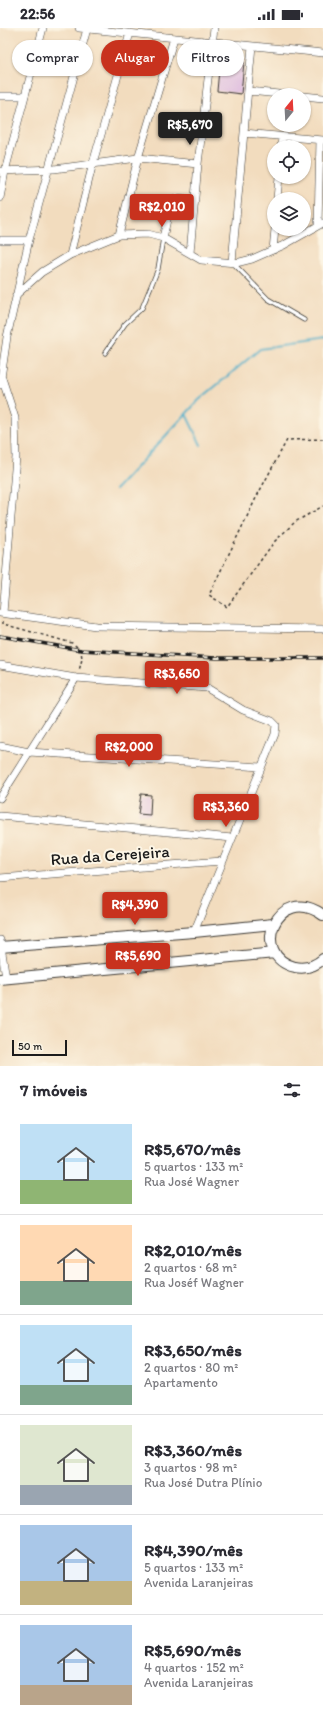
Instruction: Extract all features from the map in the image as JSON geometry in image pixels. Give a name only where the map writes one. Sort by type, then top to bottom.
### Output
[{"type":"street","points":[[0,198],[3,171],[43,28]]},
{"type":"street","points":[[79,28],[193,40]]},
{"type":"street","points":[[212,40],[214,28]]},
{"type":"street","points":[[87,29],[29,240],[7,337],[1,380],[15,418],[16,457],[8,563],[2,613],[96,626],[323,629]]},
{"type":"street","points":[[70,255],[93,163],[130,33]]},
{"type":"street","points":[[119,234],[138,158],[174,38]]},
{"type":"street","points":[[244,45],[323,53]]},
{"type":"street","points":[[232,262],[252,46]]},
{"type":"street","points":[[190,253],[208,76]]},
{"type":"street","points":[[248,92],[267,93]]},
{"type":"street","points":[[0,96],[25,96]]},
{"type":"street","points":[[311,97],[323,98]]},
{"type":"street","points":[[16,295],[42,272],[70,255],[119,234],[148,234],[163,238],[201,260],[232,262],[252,259],[273,250],[320,224],[322,140],[244,133]]},
{"type":"street","points":[[3,171],[48,169],[138,158],[198,164]]},
{"type":"street","points":[[163,238],[170,206],[177,198],[195,200]]},
{"type":"street","points":[[273,250],[274,236]]},
{"type":"street","points":[[0,240],[29,240]]},
{"type":"street","points":[[0,561],[8,563]]},
{"type":"street","points":[[0,665],[76,678],[207,688],[243,710],[272,721],[276,725],[275,734],[194,932]]},
{"type":"street","points":[[0,798],[76,678]]},
{"type":"street","points":[[0,746],[29,752],[261,766]]},
{"type":"street","points":[[0,816],[232,838]]},
{"type":"street","name":"Rua da Cerejeira","points":[[0,878],[222,861]]},
{"type":"street","points":[[323,915],[311,908],[296,907],[283,913],[273,924],[271,942],[275,953],[286,963],[300,968],[310,967],[323,959]]},
{"type":"street","points":[[273,924],[194,932],[0,944],[3,978],[275,953]]},
{"type":"lane","points":[[105,353],[126,324],[142,308],[158,269],[163,238]]},
{"type":"lane","points":[[232,262],[268,299],[304,320]]},
{"type":"path","points":[[323,439],[287,440],[257,496],[209,595],[227,607],[274,542],[294,522],[323,506]]},
{"type":"path","points":[[2,613],[3,624],[72,643],[81,650],[82,659],[76,678]]},
{"type":"building","points":[[218,76],[243,76],[241,94],[217,91]]},
{"type":"building","points":[[141,794],[151,795],[150,815],[138,814]]},
{"type":"waterway","points":[[115,490],[199,400],[260,349],[323,340]]},
{"type":"waterway","points":[[186,414],[201,445]]},
{"type":"railway","points":[[0,636],[81,650],[216,658],[323,658]]}]
